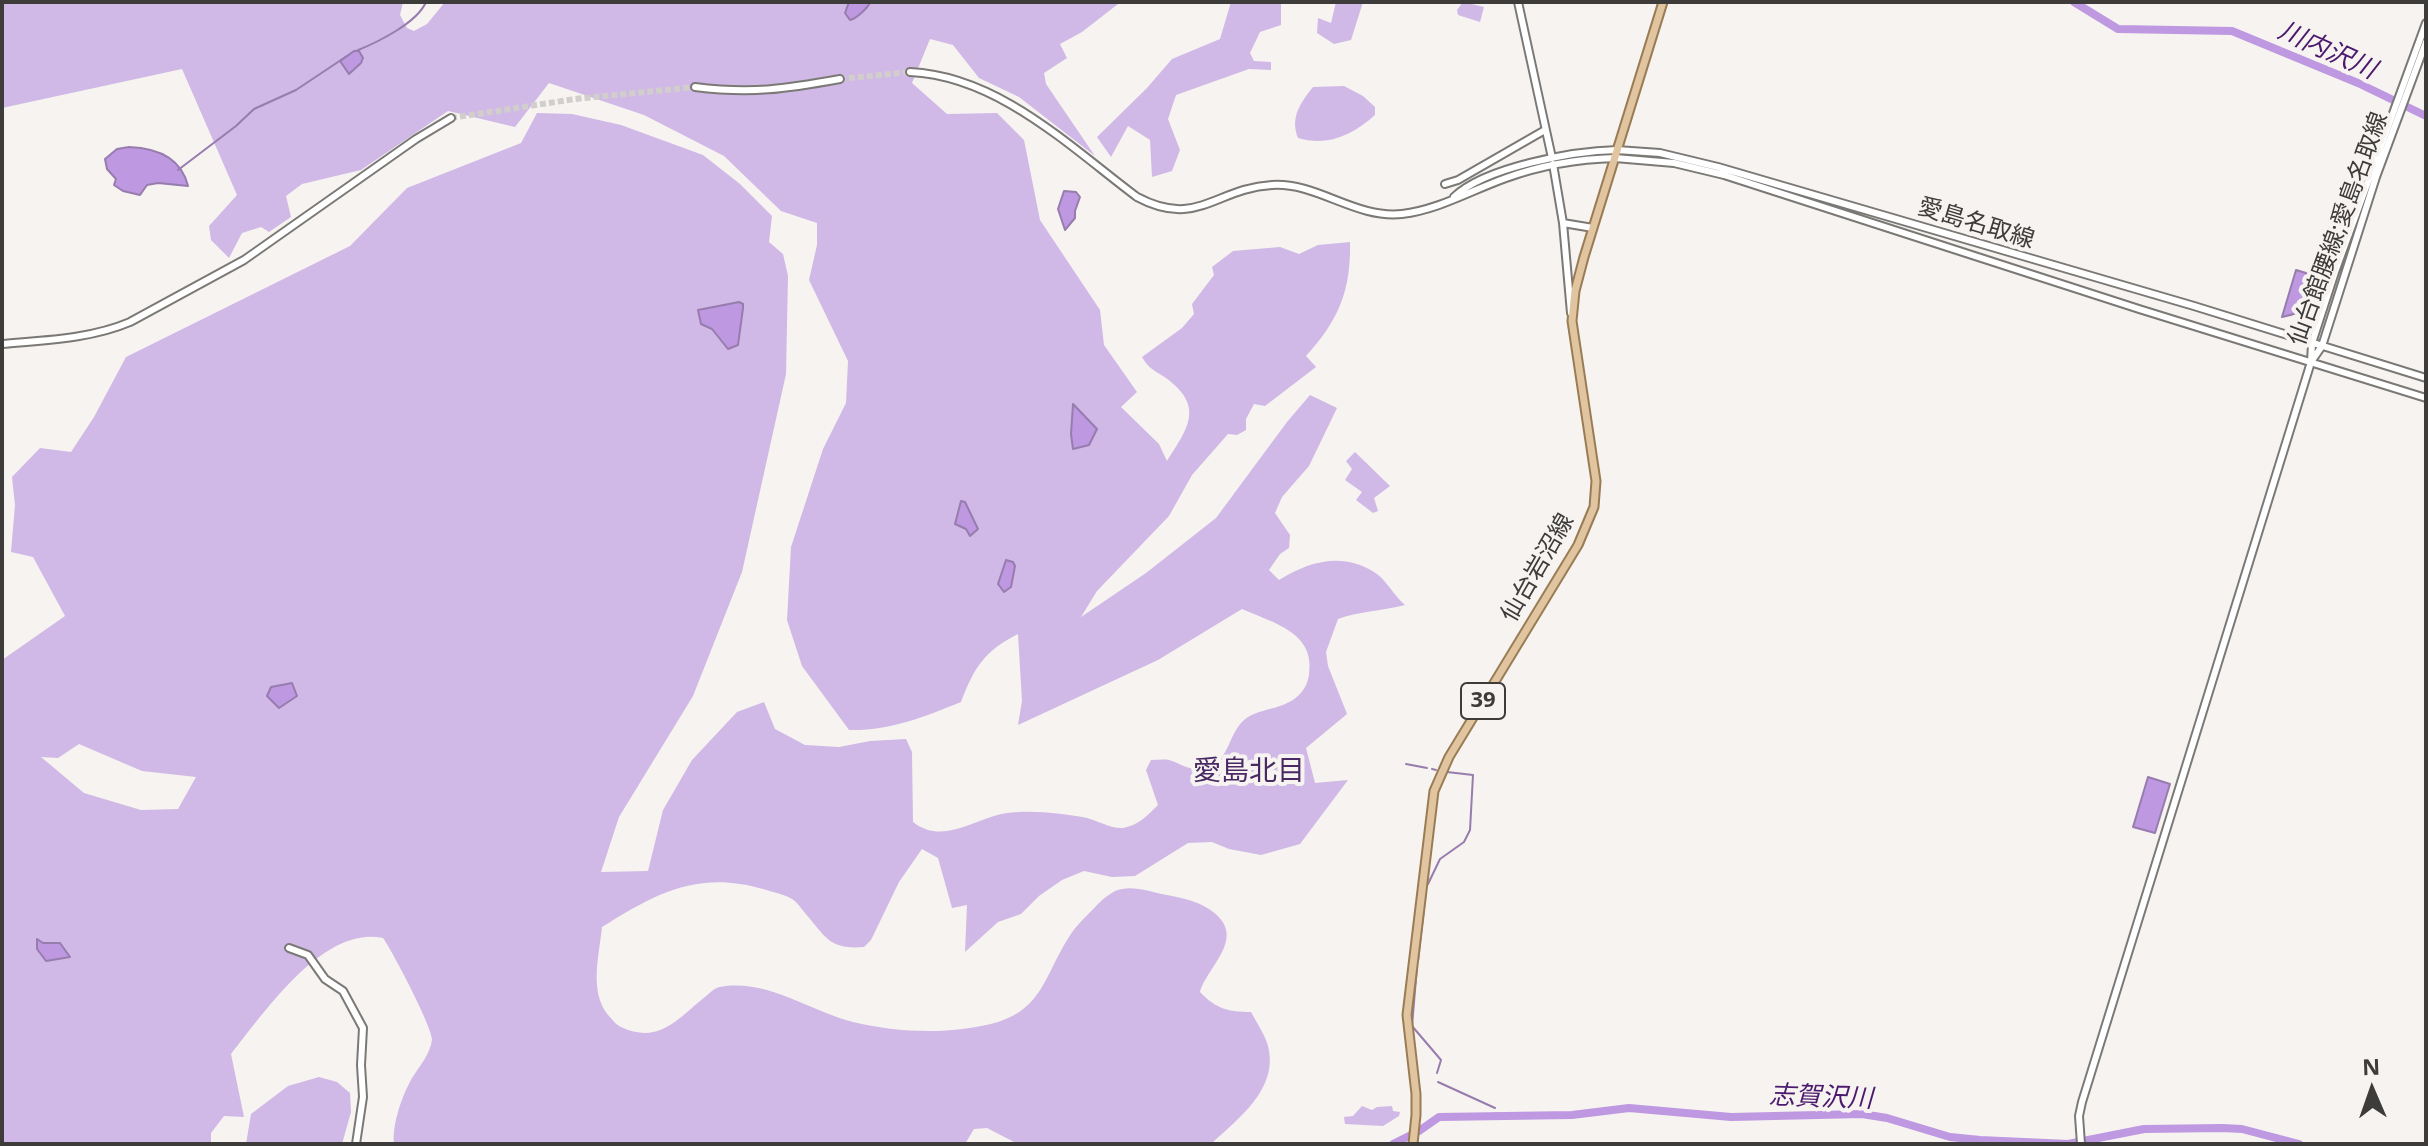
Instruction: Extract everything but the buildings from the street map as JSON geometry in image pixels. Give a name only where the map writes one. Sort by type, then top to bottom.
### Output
[{"type":"main road","name":"仙台岩沼線","points":[[1413,1141],[1416,1115],[1407,1015],[1434,791],[1449,757],[1578,545],[1591,516],[1596,497],[1594,462],[1572,321],[1575,291],[1663,2]]},
{"type":"street","points":[[1518,2],[1563,223],[1572,321]]},
{"type":"street","name":"仙台館腰線;愛島名取線","points":[[2403,94],[2426,23]]},
{"type":"street","name":"仙台館腰線;愛島名取線","points":[[2311,362],[2312,343],[2351,226],[2426,42]]},
{"type":"street","points":[[910,72],[942,75],[976,85],[996,95],[1137,197],[1164,209],[1192,209],[1269,185],[1296,187],[1382,214],[1415,212],[1451,200],[1458,193],[1494,175],[1552,161],[1616,154]]},
{"type":"street","points":[[695,87],[763,91],[840,79]]},
{"type":"street","name":"仙台館腰線;愛島名取線","points":[[2311,362],[2322,346],[2396,112]]},
{"type":"street","points":[[2,344],[101,333],[130,322],[244,260],[372,169],[451,118]]},
{"type":"street","points":[[1445,184],[1458,180],[1545,130]]},
{"type":"street","name":"愛島名取線","points":[[1616,154],[1660,153],[1718,167],[2426,378]]},
{"type":"street","name":"愛島名取線","points":[[1616,154],[1724,175],[2426,398]]},
{"type":"street","points":[[1563,223],[1593,228]]},
{"type":"street","points":[[2080,1140],[2082,1102],[2311,362]]},
{"type":"street","points":[[289,948],[308,955],[325,979],[343,991],[363,1028],[363,1097],[356,1144]]},
{"type":"shaded area","points":[[2,2],[403,2],[400,15],[407,28],[414,31],[427,24],[445,2],[1149,2],[1118,4],[1082,32],[1060,44],[1067,58],[1044,73],[1046,84],[1095,156],[1019,97],[979,78],[953,45],[930,39],[912,83],[947,114],[997,113],[1024,140],[1040,220],[1100,310],[1104,345],[1137,392],[1121,407],[1159,444],[1167,461],[1186,427],[1189,408],[1178,388],[1149,367],[1142,357],[1182,328],[1194,314],[1192,304],[1214,275],[1212,267],[1233,251],[1280,247],[1299,254],[1318,245],[1350,242],[1348,275],[1341,304],[1327,330],[1306,356],[1316,367],[1265,406],[1254,404],[1246,419],[1246,430],[1237,435],[1228,434],[1192,475],[1169,516],[1097,591],[1081,617],[1146,573],[1216,518],[1310,395],[1337,408],[1309,466],[1282,497],[1275,513],[1290,535],[1289,548],[1280,554],[1269,570],[1279,580],[1314,564],[1350,562],[1378,575],[1405,605],[1338,619],[1326,652],[1328,666],[1347,714],[1306,748],[1315,783],[1348,780],[1300,844],[1261,855],[1229,849],[1212,842],[1188,843],[1135,876],[1112,877],[1084,871],[1062,880],[1021,914],[998,922],[965,952],[967,905],[952,908],[938,858],[922,849],[899,882],[871,940],[864,947],[835,944],[796,902],[782,894],[718,882],[678,888],[641,904],[602,927],[597,984],[602,1006],[608,1015],[619,1026],[635,1032],[647,1033],[668,1027],[716,988],[737,985],[771,991],[837,1017],[870,1026],[944,1031],[981,1026],[1013,1016],[1025,1008],[1042,987],[1072,933],[1105,898],[1122,889],[1144,890],[1197,903],[1221,919],[1226,940],[1200,992],[1223,1008],[1251,1012],[1263,1033],[1270,1062],[1268,1076],[1254,1102],[1211,1144],[1018,1144],[987,1128],[974,1129],[965,1144],[394,1144],[401,1102],[427,1055],[432,1039],[419,1005],[383,938],[361,938],[339,945],[317,958],[278,996],[231,1054],[244,1117],[224,1116],[211,1133],[211,1144],[2,1144],[2,660],[65,616],[33,557],[11,552],[15,505],[12,477],[40,448],[71,452],[126,357],[350,246],[407,188],[521,143],[537,113],[572,114],[621,125],[703,155],[740,184],[772,216],[769,242],[783,254],[788,276],[786,374],[742,572],[693,696],[619,817],[601,872],[648,871],[663,810],[692,760],[737,712],[764,702],[775,729],[805,745],[839,747],[906,739],[912,752],[913,822],[923,828],[954,830],[994,816],[1028,812],[1077,816],[1123,828],[1138,822],[1158,805],[1146,770],[1151,760],[1169,760],[1195,769],[1213,765],[1219,761],[1242,722],[1299,695],[1308,680],[1309,660],[1306,649],[1290,631],[1242,609],[1158,660],[1018,725],[1022,701],[1018,634],[988,654],[971,679],[961,702],[892,726],[849,730],[802,666],[787,620],[791,547],[823,449],[846,403],[848,361],[809,280],[817,245],[817,223],[781,211],[724,156],[644,115],[549,83],[515,127],[448,111],[361,170],[302,184],[286,196],[291,217],[269,232],[261,227],[242,233],[229,258],[211,240],[209,226],[237,195],[182,69],[2,108]],"holes":[[[79,744],[142,771],[196,777],[178,809],[141,810],[84,793],[41,757],[58,758]]]},
{"type":"shaded area","points":[[849,2],[870,2],[850,20],[845,13]]},
{"type":"shaded area","points":[[1231,2],[1281,2],[1281,25],[1260,32],[1250,53],[1254,61],[1271,62],[1271,70],[1249,69],[1176,95],[1168,119],[1180,150],[1172,171],[1152,177],[1150,140],[1128,126],[1111,157],[1097,137],[1172,59],[1220,39]]},
{"type":"shaded area","points":[[1336,2],[1363,2],[1351,40],[1334,44],[1317,33],[1318,18],[1331,23]]},
{"type":"shaded area","points":[[1463,2],[1484,7],[1480,22],[1458,15],[1457,10]]},
{"type":"shaded area","points":[[359,51],[363,58],[349,74],[340,61]]},
{"type":"shaded area","points":[[1344,86],[1375,107],[1375,115],[1349,133],[1329,140],[1298,138],[1295,124],[1298,111],[1313,87]]},
{"type":"shaded area","points":[[117,149],[148,149],[166,156],[185,176],[188,186],[147,185],[140,195],[123,191],[114,185],[116,179],[107,169],[105,159]]},
{"type":"shaded area","points":[[1064,191],[1076,192],[1080,197],[1075,218],[1065,230],[1058,209]]},
{"type":"shaded area","points":[[2296,270],[2316,276],[2307,304],[2298,312],[2282,317]]},
{"type":"shaded area","points":[[739,302],[743,308],[738,345],[728,349],[712,329],[701,324],[698,310]]},
{"type":"shaded area","points":[[1073,404],[1097,429],[1089,445],[1073,449],[1071,434]]},
{"type":"shaded area","points":[[1355,452],[1390,486],[1374,498],[1378,511],[1373,513],[1356,500],[1362,492],[1345,480],[1352,469],[1346,461]]},
{"type":"shaded area","points":[[961,501],[965,502],[978,529],[970,536],[966,529],[955,524]]},
{"type":"shaded area","points":[[1006,560],[1015,566],[1011,587],[1004,592],[998,584]]},
{"type":"shaded area","points":[[292,683],[297,696],[279,708],[267,696],[271,687]]},
{"type":"shaded area","points":[[2148,777],[2170,784],[2155,833],[2133,827]]},
{"type":"shaded area","points":[[37,939],[43,943],[60,943],[70,957],[46,961],[37,949]]},
{"type":"shaded area","points":[[319,1077],[337,1082],[350,1093],[351,1112],[342,1144],[246,1144],[251,1114],[288,1086]]},
{"type":"shaded area","points":[[1362,1106],[1372,1110],[1392,1106],[1393,1111],[1400,1112],[1399,1116],[1383,1126],[1345,1124],[1344,1117],[1353,1116]]},
{"type":"waterway","points":[[356,51],[406,24],[426,2]]},
{"type":"waterway","name":"川内沢川","points":[[2074,2],[2118,29],[2232,31],[2358,83],[2426,116]]},
{"type":"waterway","points":[[178,170],[254,109],[296,90],[347,56]]},
{"type":"waterway","points":[[1406,764],[1427,768]]},
{"type":"waterway","points":[[1432,769],[1436,770]]},
{"type":"waterway","points":[[1428,884],[1440,859],[1464,842],[1470,830],[1473,775],[1447,772]]},
{"type":"waterway","points":[[1418,961],[1426,891]]},
{"type":"waterway","points":[[1417,967],[1412,1026],[1441,1060],[1437,1073]]},
{"type":"waterway","points":[[1438,1082],[1495,1108]]},
{"type":"waterway","name":"志賀沢川","points":[[1393,1144],[1439,1117],[1572,1115],[1629,1108],[1731,1117],[1862,1114],[1887,1118],[1950,1137],[1980,1140],[2068,1144],[2144,1129],[2222,1128],[2242,1129],[2299,1144]]},
{"type":"tunnel","points":[[840,79],[910,72]]},
{"type":"tunnel","points":[[451,118],[575,99],[695,87]]},
{"type":"district","name":"愛島北目","points":[[1249,772]]}]
